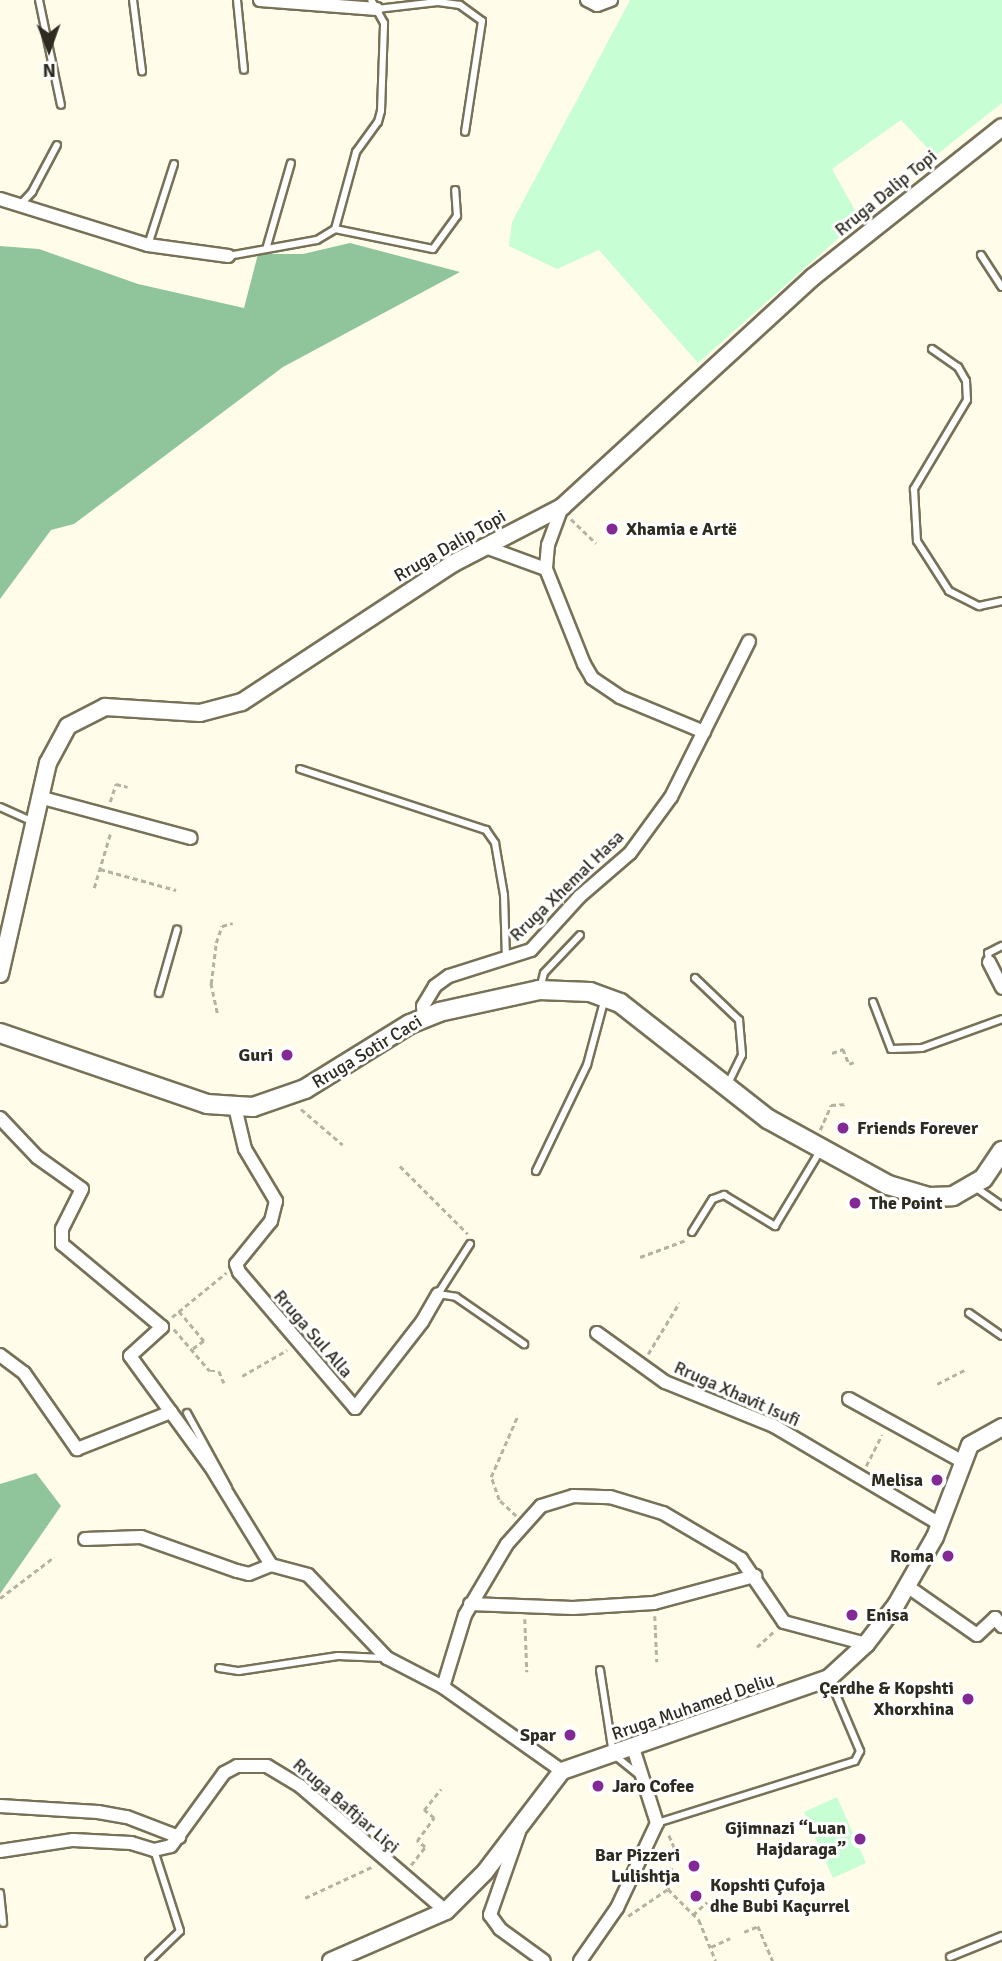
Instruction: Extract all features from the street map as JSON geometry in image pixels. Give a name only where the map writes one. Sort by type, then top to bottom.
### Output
[{"type":"main road","name":"Rruga Sotir Caci","points":[[0,1032],[207,1104],[235,1107],[289,1097],[424,1018],[457,1006],[539,990],[606,996]]},
{"type":"main road","points":[[606,996],[726,1088],[820,1151],[914,1194],[953,1196],[975,1187],[1002,1151]]},
{"type":"street","points":[[260,0],[374,5]]},
{"type":"street","points":[[587,0],[597,5],[611,0]]},
{"type":"street","name":"Rruga Dalip Topi","points":[[0,974],[33,822],[55,744],[78,718],[118,705],[187,713],[234,706],[482,546],[562,507],[813,277],[1002,127]]},
{"type":"street","points":[[0,199],[148,245],[228,256]]},
{"type":"street","points":[[562,507],[548,545],[546,569],[572,639],[592,678],[620,697],[704,732]]},
{"type":"street","points":[[482,546],[546,569]]},
{"type":"street","name":"Rruga Xhemal Hasa","points":[[424,1018],[423,1006],[435,986],[458,973],[506,961],[531,950],[579,897],[630,853],[671,797],[749,640]]},
{"type":"street","points":[[39,797],[191,838]]},
{"type":"street","points":[[989,962],[1002,988]]},
{"type":"street","name":"Rruga Sul Alla","points":[[235,1107],[245,1149],[276,1201],[271,1221],[236,1264],[296,1344],[355,1408],[422,1322],[438,1294]]},
{"type":"street","points":[[0,1118],[37,1157],[82,1189],[62,1229],[62,1244],[162,1327],[130,1356],[230,1497],[271,1565]]},
{"type":"street","name":"Rruga Xhavit Isufi","points":[[597,1333],[640,1367],[695,1396],[724,1403],[774,1426],[940,1524]]},
{"type":"street","points":[[0,1355],[24,1373],[76,1449],[172,1412]]},
{"type":"street","points":[[849,1399],[963,1462]]},
{"type":"street","name":"Rruga Muhamed Deliu","points":[[562,1771],[828,1678],[866,1644],[907,1586],[940,1524],[970,1445],[1002,1427]]},
{"type":"street","points":[[443,1687],[470,1604],[523,1523],[554,1499],[610,1497],[663,1513],[741,1559],[784,1622],[866,1644]]},
{"type":"street","points":[[85,1539],[141,1538],[249,1574],[271,1565],[295,1570],[317,1581],[387,1658],[443,1687],[562,1771],[485,1872],[446,1911],[346,1957],[331,1961]]},
{"type":"street","points":[[470,1604],[524,1607],[654,1603],[755,1576]]},
{"type":"street","points":[[907,1586],[977,1635],[995,1618],[1002,1626]]},
{"type":"street","points":[[580,1961],[617,1908],[657,1823],[634,1748]]},
{"type":"street","name":"Rruga Baftjar Liçi","points":[[154,1850],[171,1846],[224,1773],[237,1766],[267,1766],[300,1786],[446,1911]]},
{"type":"street","points":[[0,1806],[98,1812],[127,1817],[179,1837]]},
{"type":"street","points":[[521,1825],[491,1915],[500,1929],[544,1961]]},
{"type":"street","points":[[0,1851],[73,1840],[131,1843],[154,1850]]},
{"type":"lane","points":[[38,0],[61,105]]},
{"type":"lane","points":[[133,0],[142,71]]},
{"type":"lane","points":[[237,0],[244,70]]},
{"type":"lane","points":[[335,229],[356,152],[378,122],[381,111],[384,23],[374,5],[438,2],[460,5],[482,21],[465,132]]},
{"type":"lane","points":[[19,206],[32,192],[57,145]]},
{"type":"lane","points":[[267,246],[291,163]]},
{"type":"lane","points":[[148,245],[174,164]]},
{"type":"lane","points":[[228,256],[267,246],[317,240],[335,229],[433,249],[457,216],[456,190]]},
{"type":"lane","points":[[981,255],[1002,287]]},
{"type":"lane","points":[[932,349],[958,367],[966,382],[967,400],[914,489],[917,541],[949,591],[979,606],[1002,601]]},
{"type":"lane","points":[[300,769],[486,830],[495,844],[504,895],[506,961]]},
{"type":"lane","points":[[0,807],[33,822]]},
{"type":"lane","points":[[159,993],[177,930]]},
{"type":"lane","points":[[539,990],[544,973],[580,935]]},
{"type":"lane","points":[[989,962],[988,953],[1002,946]]},
{"type":"lane","points":[[695,978],[739,1020],[742,1055],[726,1088]]},
{"type":"lane","points":[[536,1171],[587,1065],[606,996]]},
{"type":"lane","points":[[873,1002],[891,1049],[922,1048],[1002,1019]]},
{"type":"lane","points":[[692,1231],[713,1199],[724,1195],[775,1226],[820,1151]]},
{"type":"lane","points":[[975,1187],[1002,1206]]},
{"type":"lane","name":"Rruga Sul Alla","points":[[438,1294],[471,1244]]},
{"type":"lane","points":[[438,1294],[456,1297],[524,1344]]},
{"type":"lane","points":[[969,1312],[1002,1336]]},
{"type":"lane","points":[[187,1413],[226,1480],[230,1497]]},
{"type":"lane","points":[[219,1668],[239,1671],[338,1657],[387,1658]]},
{"type":"lane","points":[[600,1670],[613,1754],[643,1779]]},
{"type":"lane","points":[[657,1823],[855,1761],[860,1751],[828,1678]]},
{"type":"lane","points":[[149,1961],[180,1931],[154,1850]]},
{"type":"lane","points":[[0,1893],[3,1923]]},
{"type":"lane","points":[[950,1957],[1002,1936]]},
{"type":"path","points":[[562,507],[596,543]]},
{"type":"path","points":[[107,816],[116,784],[128,787]]},
{"type":"path","points":[[94,888],[111,830]]},
{"type":"path","points":[[100,869],[176,890]]},
{"type":"path","points":[[217,1013],[211,984],[216,943],[222,926],[233,923]]},
{"type":"path","points":[[832,1053],[843,1049],[849,1064],[854,1062]]},
{"type":"path","points":[[820,1151],[820,1123],[825,1113],[831,1105],[847,1104]]},
{"type":"path","points":[[303,1111],[343,1145]]},
{"type":"path","points":[[400,1166],[470,1237],[471,1244]]},
{"type":"path","points":[[640,1257],[684,1242]]},
{"type":"path","points":[[175,1315],[220,1278]]},
{"type":"path","points":[[640,1367],[679,1303]]},
{"type":"path","points":[[179,1311],[204,1341],[192,1350]]},
{"type":"path","points":[[162,1327],[166,1331],[172,1326],[210,1371],[219,1371],[224,1382]]},
{"type":"path","points":[[242,1376],[262,1368],[296,1344]]},
{"type":"path","points":[[937,1384],[966,1369]]},
{"type":"path","points":[[518,1415],[491,1477],[499,1500],[523,1523]]},
{"type":"path","points":[[860,1479],[882,1435]]},
{"type":"path","points":[[0,1598],[54,1557]]},
{"type":"path","points":[[654,1603],[657,1662]]},
{"type":"path","points":[[524,1607],[527,1672]]},
{"type":"path","points":[[757,1647],[784,1622]]},
{"type":"path","points":[[413,1863],[425,1847],[417,1840],[434,1818],[424,1810],[441,1789]]},
{"type":"path","points":[[668,1832],[674,1848],[668,1889],[692,1916],[716,1961]]},
{"type":"path","points":[[304,1898],[361,1874]]},
{"type":"path","points":[[620,1918],[668,1889]]},
{"type":"path","points":[[692,1916],[707,1902]]},
{"type":"path","points":[[744,1931],[758,1926],[773,1961]]},
{"type":"path","points":[[710,1947],[730,1938]]},
{"type":"green space","points":[[630,0],[1002,0],[1002,103],[935,156],[901,120],[832,169],[860,219],[698,363],[599,250],[557,269],[509,246],[512,222]]},
{"type":"green space","points":[[350,243],[460,272],[283,367],[74,524],[51,530],[0,599],[0,246],[39,249],[138,284],[244,308],[258,254],[303,254]]},
{"type":"green space","points":[[36,1473],[61,1506],[0,1594],[0,1484]]},
{"type":"green space","points":[[837,1797],[866,1863],[833,1878],[804,1812]]},
{"type":"place","name":"Xhamia e Artë","points":[[612,529]]},
{"type":"place","name":"Guri","points":[[287,1055]]},
{"type":"place","name":"Friends Forever","points":[[843,1128]]},
{"type":"place","name":"The Point","points":[[855,1203]]},
{"type":"place","name":"Melisa","points":[[937,1480]]},
{"type":"place","name":"Roma","points":[[948,1556]]},
{"type":"place","name":"Enisa","points":[[852,1615]]},
{"type":"place","name":"Çerdhe & Kopshti Xhorxhina","points":[[968,1699]]},
{"type":"place","name":"Spar","points":[[570,1735]]},
{"type":"place","name":"Jaro Cofee","points":[[598,1786]]},
{"type":"place","name":"Gjimnazi “Luan Hajdaraga”","points":[[860,1839]]},
{"type":"place","name":"Bar Pizzeri Lulishtja","points":[[694,1866]]},
{"type":"place","name":"Kopshti Çufoja dhe Bubi Kaçurrel","points":[[696,1896]]}]
